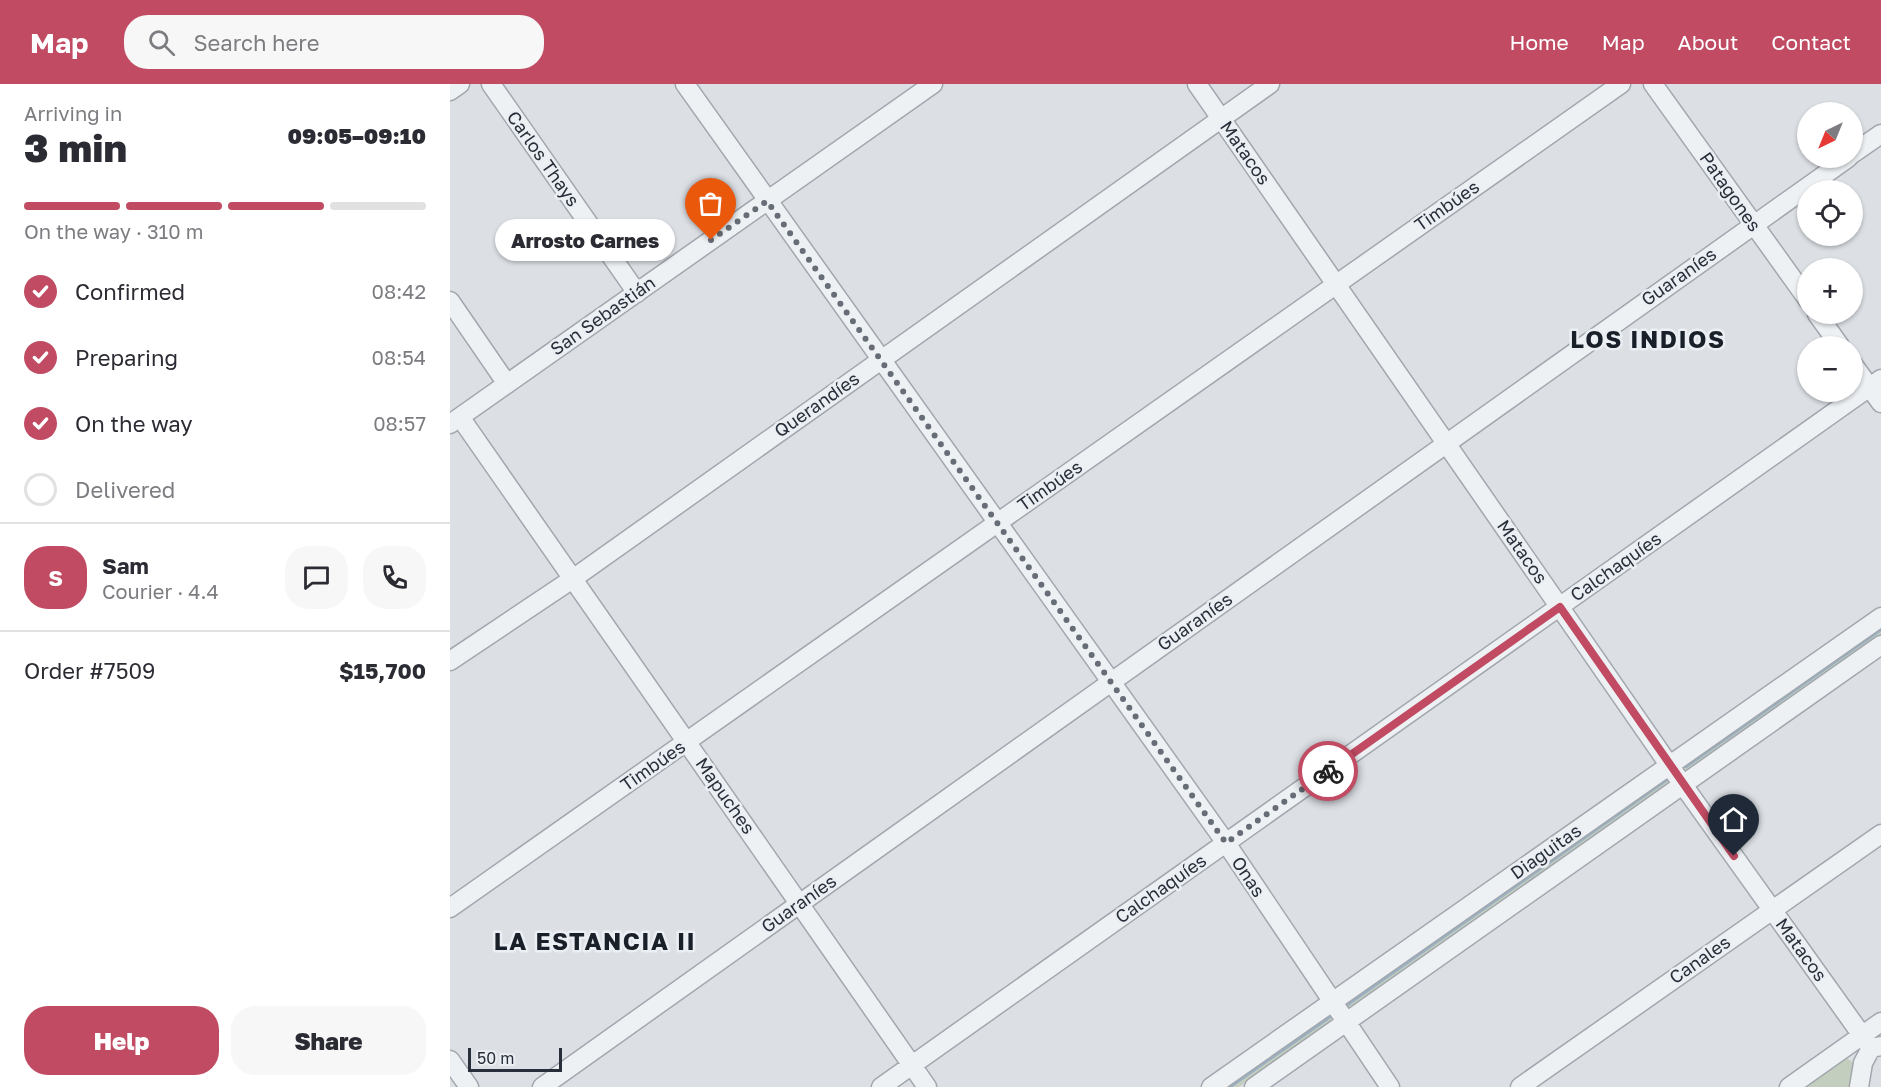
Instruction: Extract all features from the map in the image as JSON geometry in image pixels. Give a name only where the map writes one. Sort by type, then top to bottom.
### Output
[{"type":"street","points":[[450,91],[460,84]]},
{"type":"street","name":"Carlos Thays","points":[[491,84],[637,292]]},
{"type":"street","name":"Onas","points":[[685,84],[1226,843],[1390,1087]]},
{"type":"street","name":"San Sebastián","points":[[455,420],[933,84]]},
{"type":"street","name":"Matacos","points":[[1197,84],[1683,785],[1772,910],[1872,1043]]},
{"type":"street","name":"Querandíes","points":[[450,661],[573,578],[1270,84]]},
{"type":"street","name":"Timbúes","points":[[450,908],[1620,84]]},
{"type":"street","name":"Patagones","points":[[1653,84],[1797,285]]},
{"type":"street","points":[[1863,146],[1881,134]]},
{"type":"street","name":"Guaraníes","points":[[542,1087],[1834,168]]},
{"type":"street","points":[[450,302],[507,384]]},
{"type":"street","points":[[1863,373],[1875,383],[1881,403]]},
{"type":"street","name":"Calchaquíes","points":[[881,1087],[1875,383]]},
{"type":"street","name":"Mapuches","points":[[455,420],[573,578],[927,1087]]},
{"type":"street","name":"Diaguitas","points":[[1211,1087],[1881,617]]},
{"type":"street","name":"Diaguitas","points":[[1254,1087],[1881,645]]},
{"type":"street","name":"Canales","points":[[1520,1087],[1881,834]]},
{"type":"street","points":[[1859,1087],[1863,1062],[1881,1022]]},
{"type":"street","points":[[1789,1087],[1872,1043]]},
{"type":"street","points":[[450,1060],[469,1087]]},
{"type":"green space","points":[[1881,620],[1881,636],[1688,771],[1682,771],[1681,761]]},
{"type":"green space","points":[[1666,773],[1671,783],[1347,1009],[1343,999]]},
{"type":"green space","points":[[1327,1011],[1333,1016],[1331,1023],[1239,1087],[1217,1087]]},
{"type":"green space","points":[[1847,1058],[1856,1065],[1852,1087],[1806,1087]]},
{"type":"waterway","points":[[1686,766],[1881,629]]},
{"type":"waterway","points":[[1346,1005],[1667,779]]},
{"type":"waterway","points":[[1229,1087],[1329,1017]]},
{"type":"way so far","points":[[711,240],[767,201],[1226,843],[1328,771]]},
{"type":"place","name":"Arrosto Carnes","points":[[711,240]]},
{"type":"district","name":"LOS INDIOS","points":[[1648,340]]},
{"type":"district","name":"LA ESTANCIA II","points":[[595,942]]},
{"type":"route","points":[[1328,771],[1560,607],[1734,856]]}]
